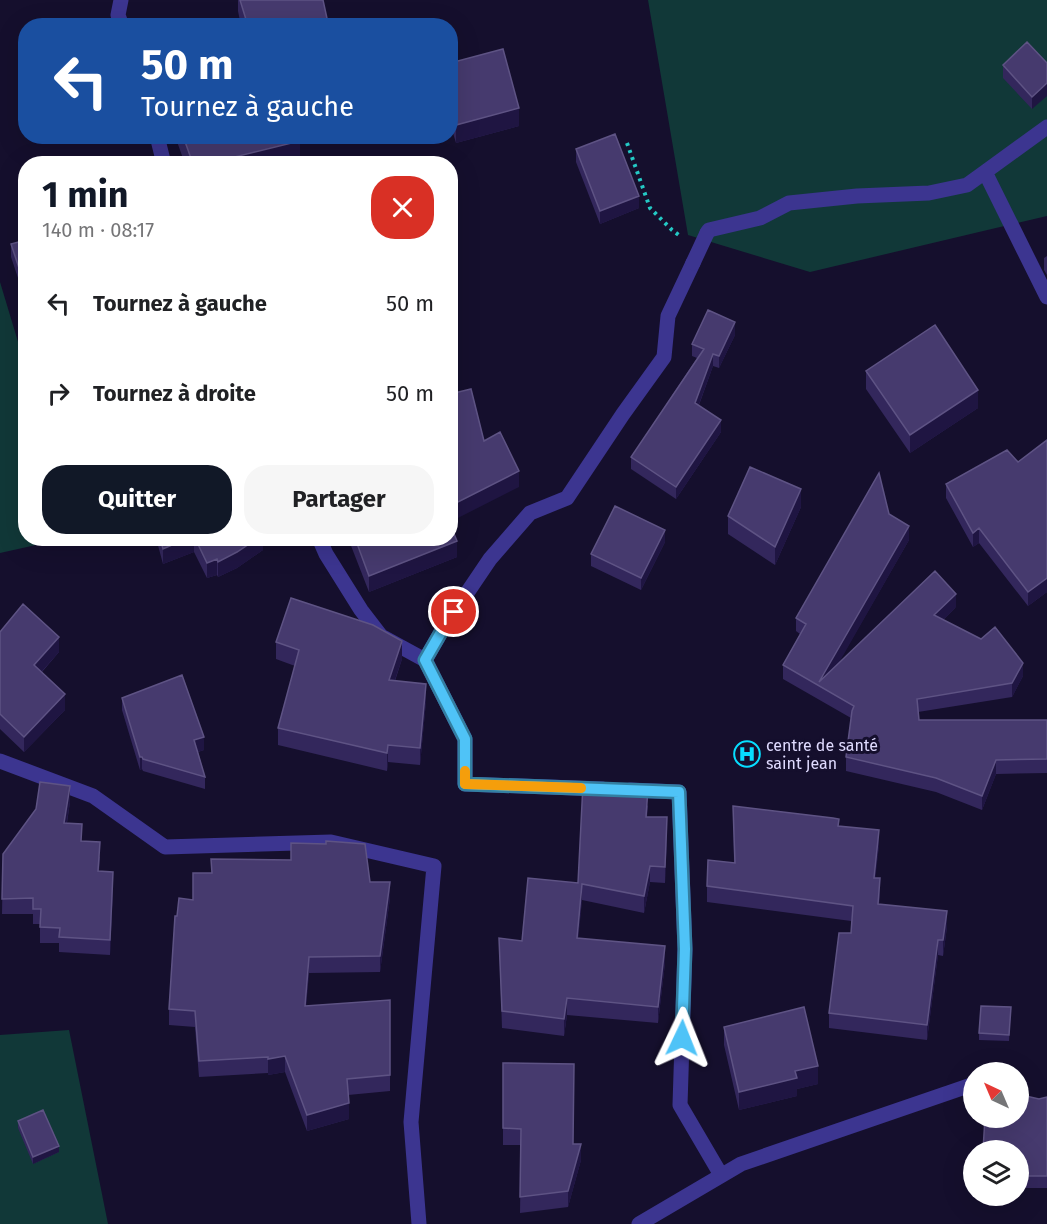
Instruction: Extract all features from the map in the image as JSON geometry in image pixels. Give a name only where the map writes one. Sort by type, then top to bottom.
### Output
[{"type":"street","points":[[119,18],[121,0]]},
{"type":"street","points":[[425,660],[444,627],[490,559],[530,513],[567,498],[664,357],[668,316],[709,230],[760,218],[789,203],[857,196],[929,193],[967,185],[1047,127]]},
{"type":"street","points":[[984,172],[1047,297]]},
{"type":"street","points":[[322,546],[361,610],[381,636],[425,660],[465,739],[465,784],[679,792],[685,949],[680,1105],[722,1175]]},
{"type":"street","points":[[0,761],[93,796],[165,847],[331,842],[434,866],[411,1122],[419,1224]]},
{"type":"street","points":[[639,1224],[741,1164],[963,1088]]},
{"type":"path","points":[[627,143],[650,208],[672,230],[686,240]]},
{"type":"green space","points":[[648,0],[1047,0],[1047,216],[810,272],[688,235]]},
{"type":"green space","points":[[0,282],[18,342],[18,546],[32,546],[0,553]]},
{"type":"green space","points":[[69,1030],[108,1224],[0,1224],[0,1035]]},
{"type":"building","points":[[240,0],[323,0],[327,18],[246,18]]},
{"type":"building","points":[[1027,42],[1047,63],[1047,83],[1032,97],[1003,65]]},
{"type":"building","points":[[503,49],[519,108],[458,124],[458,61]]},
{"type":"building","points":[[615,134],[639,196],[600,211],[576,149]]},
{"type":"building","points":[[186,144],[288,144],[239,156],[190,156]]},
{"type":"building","points":[[18,242],[18,265],[11,244]]},
{"type":"building","points":[[708,310],[735,322],[719,356],[713,354],[695,403],[721,420],[676,487],[631,457],[704,349],[692,344]]},
{"type":"building","points":[[935,325],[978,390],[910,435],[866,371]]},
{"type":"building","points":[[471,389],[484,441],[500,432],[519,471],[458,502],[458,392]]},
{"type":"building","points":[[1047,440],[1047,578],[1028,592],[979,528],[973,533],[946,484],[1007,450],[1018,462]]},
{"type":"building","points":[[750,467],[801,489],[775,547],[728,516]]},
{"type":"building","points":[[879,473],[889,514],[909,526],[819,682],[935,571],[956,594],[934,615],[981,639],[995,627],[1023,663],[1012,683],[917,699],[919,720],[1047,720],[1047,759],[996,760],[982,796],[936,778],[846,757],[854,706],[783,665],[806,624],[796,618]]},
{"type":"building","points":[[615,506],[665,530],[641,578],[591,554]]},
{"type":"building","points":[[199,546],[246,546],[218,562],[217,559],[207,563]]},
{"type":"building","points":[[358,546],[444,546],[369,576]]},
{"type":"building","points":[[291,598],[373,625],[402,641],[389,680],[426,684],[420,748],[388,745],[387,753],[278,728],[299,650],[276,642]]},
{"type":"building","points":[[23,604],[59,637],[34,665],[65,694],[24,737],[0,714],[0,632]]},
{"type":"building","points":[[182,675],[204,737],[194,740],[205,777],[140,757],[122,698]]},
{"type":"building","points":[[40,782],[70,786],[64,823],[82,824],[81,841],[100,842],[98,871],[113,872],[110,940],[59,937],[60,928],[40,927],[41,909],[33,909],[33,898],[2,899],[3,854],[36,809]]},
{"type":"building","points":[[583,784],[648,788],[646,817],[667,817],[665,867],[650,866],[644,896],[582,884],[577,938],[665,946],[658,1007],[567,998],[564,1019],[502,1011],[499,938],[522,941],[528,878],[578,883]]},
{"type":"building","points":[[733,806],[833,818],[839,819],[838,826],[879,830],[874,878],[880,878],[878,904],[947,911],[943,940],[938,940],[927,1025],[829,1013],[839,933],[851,933],[853,906],[707,886],[708,860],[735,863]]},
{"type":"building","points":[[326,841],[365,844],[370,882],[390,882],[380,956],[309,957],[305,1006],[390,1000],[390,1075],[347,1079],[349,1103],[307,1115],[285,1056],[268,1059],[268,1057],[199,1061],[195,1011],[169,1009],[175,916],[177,916],[179,898],[193,900],[193,873],[212,873],[211,859],[291,860],[291,843],[326,844]]},
{"type":"building","points":[[981,1006],[1011,1007],[1009,1035],[979,1033]]},
{"type":"building","points":[[804,1007],[818,1066],[795,1071],[797,1078],[739,1092],[724,1027]]},
{"type":"building","points":[[503,1063],[574,1064],[573,1144],[581,1144],[568,1191],[520,1197],[521,1129],[503,1128]]},
{"type":"building","points":[[1029,1097],[1039,1099],[1047,1097],[1047,1176],[1029,1176],[1029,1140],[984,1140],[984,1128],[1029,1128]]},
{"type":"building","points":[[43,1110],[59,1146],[33,1157],[18,1121]]},
{"type":"slow traffic","points":[[465,771],[465,784],[581,788]]},
{"type":"place","name":"centre de santé saint jean","points":[[747,754]]},
{"type":"route","points":[[454,612],[425,660],[465,739],[465,784],[679,792],[685,949],[682,1038]]}]
